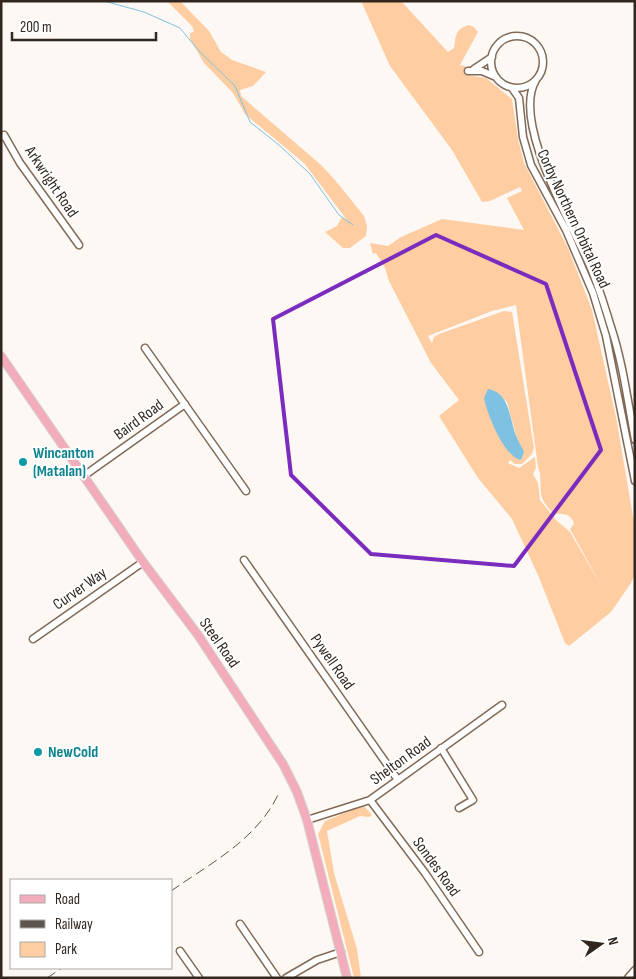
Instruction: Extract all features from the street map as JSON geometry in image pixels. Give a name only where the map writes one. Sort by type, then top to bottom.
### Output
[{"type":"main road","name":"Steel Road","points":[[1,356],[85,475],[143,562],[198,635],[283,764],[297,792],[307,820],[347,978]]},
{"type":"street","points":[[514,37],[530,40],[536,44],[543,57],[542,70],[536,80],[529,86],[512,88],[487,72],[470,70],[486,63],[492,56],[495,49],[506,39],[514,37]]},
{"type":"street","points":[[492,56],[493,71],[497,78]]},
{"type":"street","name":"Corby Northern Orbital Road","points":[[536,80],[529,100],[536,138],[550,179],[591,269],[612,329],[635,440]]},
{"type":"street","name":"Corby Northern Orbital Road","points":[[512,88],[519,98],[523,137],[531,165],[566,230],[593,293],[606,336],[635,481]]},
{"type":"street","name":"Arkwright Road","points":[[1,138],[4,135],[20,163],[79,245]]},
{"type":"street","name":"Baird Road","points":[[145,348],[246,491]]},
{"type":"street","name":"Baird Road","points":[[85,475],[185,404]]},
{"type":"street","name":"Pywell Road","points":[[244,560],[398,780]]},
{"type":"street","name":"Curver Way","points":[[33,639],[143,562]]},
{"type":"street","name":"Shelton Road","points":[[307,820],[370,800],[502,705]]},
{"type":"street","points":[[441,748],[473,800],[460,808]]},
{"type":"street","name":"Sondes Road","points":[[370,800],[425,873],[479,952]]},
{"type":"street","points":[[240,924],[277,978]]},
{"type":"street","points":[[180,951],[199,978]]},
{"type":"street","points":[[286,978],[317,960],[341,952]]},
{"type":"street","points":[[628,978],[635,970]]},
{"type":"highlighted area","points":[[436,235],[546,284],[601,450],[514,566],[371,554],[291,475],[273,319]]},
{"type":"green space","points":[[167,1],[180,1],[209,31],[221,52],[232,60],[266,72],[253,86],[240,90],[241,96],[321,165],[335,180],[364,216],[367,226],[366,236],[350,248],[343,248],[325,232],[337,226],[342,217],[347,220],[304,163],[245,114],[233,93],[204,63],[190,39],[190,34],[194,31],[192,26]]},
{"type":"green space","points":[[361,1],[401,1],[448,52],[454,48],[456,37],[461,29],[469,25],[474,27],[478,32],[460,65],[465,66],[466,75],[486,78],[512,99],[524,163],[568,248],[592,310],[616,417],[635,528],[635,574],[611,612],[569,646],[565,643],[538,575],[512,519],[478,478],[439,416],[459,400],[431,363],[389,281],[385,268],[376,253],[373,254],[370,243],[388,246],[401,237],[442,219],[524,230],[507,198],[522,191],[520,187],[490,201],[482,202],[452,150],[390,66]],"holes":[[[516,305],[542,496],[545,504],[553,514],[564,514],[573,521],[574,524],[570,529],[602,587],[570,532],[556,520],[540,500],[538,483],[533,474],[536,468],[535,457],[519,468],[508,463],[510,460],[515,464],[522,464],[532,454],[534,448],[512,312],[504,311],[439,334],[434,337],[432,343],[428,336],[492,311]],[[498,393],[507,402],[517,439],[524,452],[521,460],[510,453],[491,421]]]},
{"type":"green space","points":[[365,807],[372,815],[369,817],[360,816],[327,831],[334,873],[357,949],[361,978],[354,978],[318,834],[325,821],[357,808]]},
{"type":"water","points":[[488,389],[501,396],[508,408],[514,431],[524,452],[521,460],[508,451],[497,434],[484,398]]},
{"type":"waterway","points":[[104,1],[144,12],[180,28],[199,51],[235,86],[250,122],[279,145],[310,174],[339,215],[353,225]]},
{"type":"railway","points":[[172,890],[217,860],[245,838],[269,811],[278,795]]},
{"type":"railway","points":[[47,978],[60,969]]},
{"type":"place","name":"Wincanton (Matalan)","points":[[23,462]]},
{"type":"place","name":"NewCold","points":[[38,752]]}]
